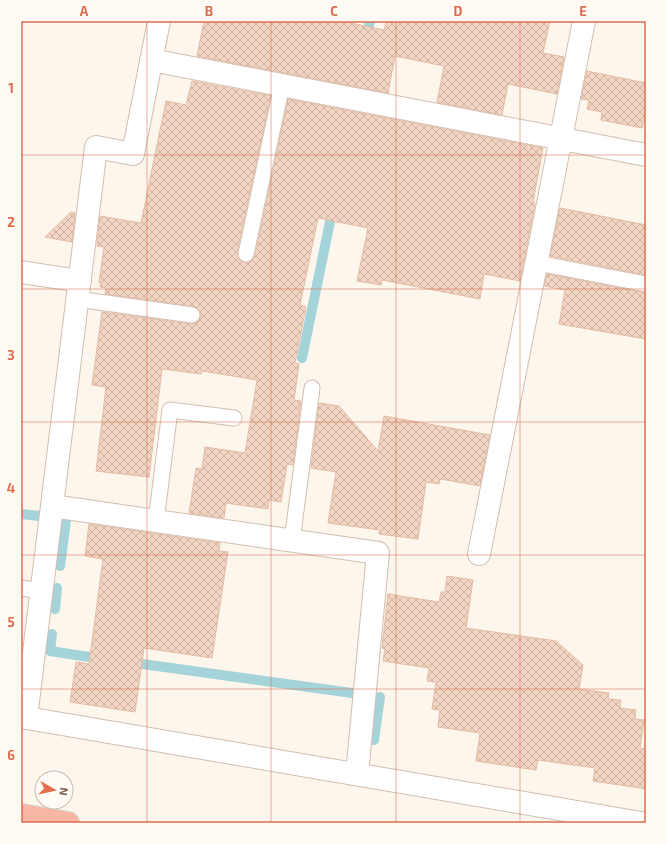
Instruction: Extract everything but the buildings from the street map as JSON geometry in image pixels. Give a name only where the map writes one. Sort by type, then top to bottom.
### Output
[{"type":"highway","points":[[21,815],[68,823]]},
{"type":"street","points":[[159,21],[133,154],[96,147],[52,506],[31,590],[24,717],[642,823]]},
{"type":"street","points":[[479,554],[584,21]]},
{"type":"street","points":[[152,60],[646,155]]},
{"type":"street","points":[[21,272],[79,290]]},
{"type":"street","points":[[52,506],[378,553],[357,774]]},
{"type":"lane","points":[[246,254],[282,85]]},
{"type":"lane","points":[[537,263],[646,284]]},
{"type":"lane","points":[[79,290],[192,315]]},
{"type":"lane","points":[[292,541],[312,388]]},
{"type":"lane","points":[[156,521],[170,410],[234,418]]},
{"type":"waterway","points":[[366,40],[370,21]]},
{"type":"waterway","points":[[302,358],[333,207]]},
{"type":"waterway","points":[[21,514],[39,516]]},
{"type":"waterway","points":[[60,566],[66,520]]},
{"type":"waterway","points":[[55,609],[57,588]]},
{"type":"waterway","points":[[52,634],[50,651],[102,659]]},
{"type":"waterway","points":[[128,662],[352,693]]},
{"type":"waterway","points":[[374,740],[380,697]]}]
